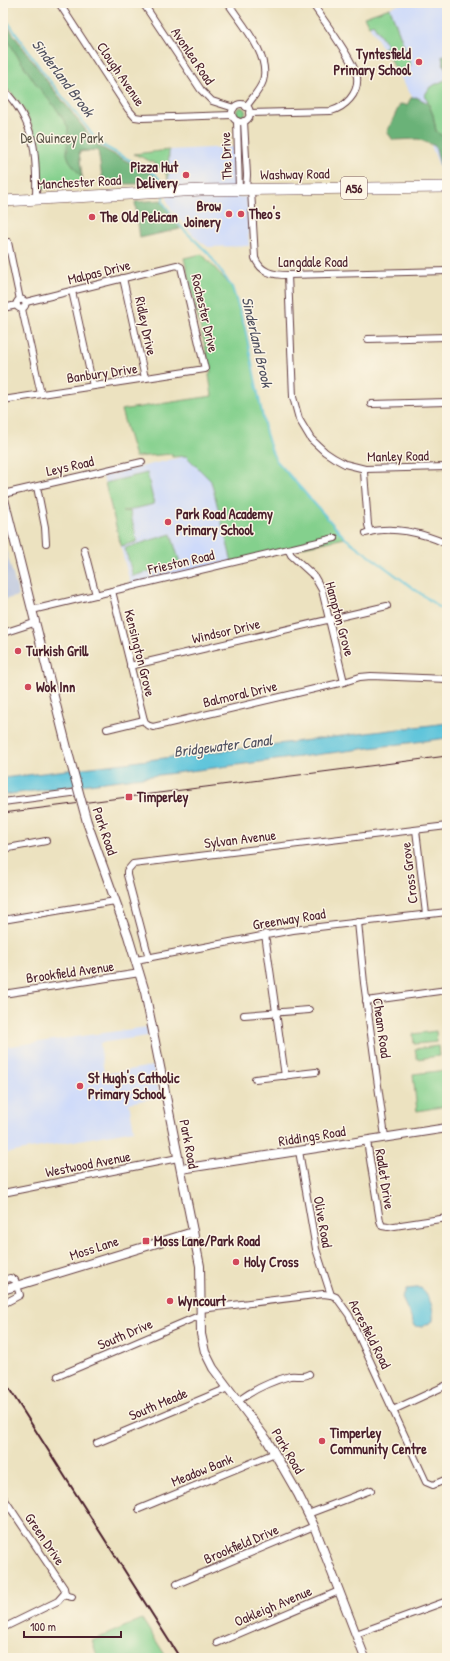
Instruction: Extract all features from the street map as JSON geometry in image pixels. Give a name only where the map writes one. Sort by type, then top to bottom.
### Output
[{"type":"highway","name":"Washway Road","points":[[162,192],[249,189],[447,187]]},
{"type":"highway","name":"Manchester Road","points":[[3,201],[162,192]]},
{"type":"main road","name":"Park Road","points":[[3,494],[34,623],[87,822],[140,973],[160,1064],[192,1232],[200,1266],[201,1334],[205,1352],[213,1368],[274,1453],[308,1514],[365,1658]]},
{"type":"main road","name":"Riddings Road","points":[[180,1169],[447,1128]]},
{"type":"main road","name":"Moss Lane","points":[[3,1290],[192,1232]]},
{"type":"street","name":"Clough Avenue","points":[[59,3],[128,109],[135,116],[142,118],[233,112]]},
{"type":"street","name":"Avonlea Road","points":[[143,3],[201,90],[212,101],[233,112]]},
{"type":"street","points":[[228,3],[256,46],[265,63],[263,82],[246,107]]},
{"type":"street","points":[[249,113],[331,111],[342,107],[352,95],[357,83],[355,70],[312,3]]},
{"type":"street","points":[[4,90],[16,104],[30,130],[37,170],[36,199]]},
{"type":"street","points":[[239,105],[246,107],[249,113],[248,118],[244,121],[237,121],[233,112],[239,105]]},
{"type":"street","name":"The Drive","points":[[237,121],[249,189]]},
{"type":"street","name":"The Drive","points":[[244,121],[249,189]]},
{"type":"street","name":"The Drive","points":[[247,175],[254,184],[249,189]]},
{"type":"street","name":"Langdale Road","points":[[249,189],[255,258],[266,272],[279,275],[288,275],[447,271]]},
{"type":"street","points":[[8,242],[41,394]]},
{"type":"street","name":"Malpas Drive","points":[[3,308],[177,266]]},
{"type":"street","name":"Rochester Drive","points":[[177,266],[181,267],[184,272],[205,369]]},
{"type":"street","name":"Manley Road","points":[[288,275],[293,398],[299,419],[311,438],[325,452],[345,464],[364,469],[447,467]]},
{"type":"street","name":"Ridley Drive","points":[[123,278],[145,378]]},
{"type":"street","points":[[72,291],[93,386]]},
{"type":"street","points":[[368,339],[447,337]]},
{"type":"street","name":"Banbury Drive","points":[[3,400],[205,369]]},
{"type":"street","points":[[371,404],[447,402]]},
{"type":"street","name":"Leys Road","points":[[3,494],[142,462]]},
{"type":"street","points":[[364,469],[368,533],[387,530],[405,531],[421,534],[447,544]]},
{"type":"street","points":[[37,487],[45,527],[46,543]]},
{"type":"street","name":"Frieston Road","points":[[32,610],[335,538]]},
{"type":"street","points":[[84,549],[96,595]]},
{"type":"street","name":"Hampton Grove","points":[[288,549],[291,555],[317,580],[322,590],[344,682]]},
{"type":"street","name":"Kensington Grove","points":[[112,591],[144,720]]},
{"type":"street","name":"Windsor Drive","points":[[130,666],[387,606]]},
{"type":"street","points":[[3,633],[34,623]]},
{"type":"street","points":[[344,682],[360,676],[447,679]]},
{"type":"street","name":"Balmoral Drive","points":[[144,720],[147,725],[153,727],[344,682]]},
{"type":"street","points":[[107,729],[144,720]]},
{"type":"street","points":[[3,802],[79,792]]},
{"type":"street","name":"Sylvan Avenue","points":[[149,958],[127,875],[133,864],[447,826]]},
{"type":"street","name":"Cross Grove","points":[[416,830],[426,914]]},
{"type":"street","points":[[3,849],[46,841]]},
{"type":"street","points":[[3,920],[115,901]]},
{"type":"street","name":"Greenway Road","points":[[136,960],[265,934],[447,912]]},
{"type":"street","name":"Cheam Road","points":[[358,922],[366,1001],[386,1137]]},
{"type":"street","points":[[265,934],[285,1076]]},
{"type":"street","name":"Brookfield Avenue","points":[[3,994],[140,973]]},
{"type":"street","points":[[366,1001],[447,990]]},
{"type":"street","points":[[244,1015],[309,1011]]},
{"type":"street","points":[[255,1079],[316,1073]]},
{"type":"street","name":"Radlet Drive","points":[[367,1141],[382,1226],[388,1227],[447,1218]]},
{"type":"street","name":"Olive Road","points":[[299,1151],[316,1249],[331,1295]]},
{"type":"street","name":"Westwood Avenue","points":[[3,1193],[178,1158]]},
{"type":"street","points":[[3,1280],[12,1278],[16,1281],[20,1293],[20,1296],[3,1304]]},
{"type":"street","name":"Acresfield Road","points":[[201,1312],[316,1294],[331,1295],[340,1301],[352,1321],[425,1480],[429,1485],[434,1485],[447,1479]]},
{"type":"street","name":"South Drive","points":[[58,1376],[201,1312]]},
{"type":"street","points":[[238,1401],[258,1389],[289,1377],[308,1377]]},
{"type":"street","points":[[393,1410],[447,1385]]},
{"type":"street","name":"South Meade","points":[[97,1442],[228,1388]]},
{"type":"street","name":"Meadow Bank","points":[[139,1508],[274,1453]]},
{"type":"street","points":[[308,1514],[371,1490]]},
{"type":"street","name":"Green Drive","points":[[3,1498],[64,1588],[64,1595]]},
{"type":"street","name":"Brookfield Drive","points":[[177,1584],[314,1526]]},
{"type":"street","points":[[447,1563],[447,1586]]},
{"type":"street","name":"Oakleigh Avenue","points":[[217,1643],[339,1591]]},
{"type":"street","points":[[3,1628],[58,1601],[64,1595],[72,1597]]},
{"type":"street","points":[[356,1634],[447,1601]]},
{"type":"shaded area","name":"Tyntesfield Primary School","points":[[403,3],[447,3],[447,174],[442,174],[413,98],[364,17]]},
{"type":"shaded area","points":[[234,147],[236,197],[247,197],[249,246],[208,247],[196,238],[171,209],[167,200],[169,150]]},
{"type":"shaded area","name":"Park Road Academy Primary School","points":[[186,456],[211,481],[232,562],[131,587],[103,476]]},
{"type":"shaded area","points":[[3,540],[19,596],[3,600]]},
{"type":"shaded area","name":"St Hugh's Catholic Primary School","points":[[147,1027],[148,1036],[100,1043],[104,1074],[153,1066],[160,1097],[129,1103],[134,1130],[3,1154],[3,1047]]},
{"type":"green space","points":[[390,8],[411,65],[397,71],[383,48],[387,45],[373,24],[369,26],[364,17]]},
{"type":"green space","name":"De Quincey Park","points":[[3,20],[47,81],[98,146],[99,150],[79,152],[83,185],[42,189],[39,147],[41,145],[40,142],[37,141],[24,110],[3,85]]},
{"type":"green space","points":[[3,20],[47,81],[98,146],[153,175],[160,181],[161,184],[103,184],[98,150],[79,151],[82,178],[69,160],[67,154],[68,127],[18,57],[3,32]]},
{"type":"green space","points":[[447,54],[447,72],[442,56]]},
{"type":"green space","points":[[447,79],[447,140],[436,131],[433,115],[425,95],[430,87]]},
{"type":"green space","points":[[416,97],[428,103],[433,115],[436,131],[447,140],[447,176],[443,176],[435,146],[418,139],[393,140],[387,132],[400,104],[407,105],[411,98]]},
{"type":"green space","points":[[241,107],[246,112],[241,117],[236,112]]},
{"type":"green space","points":[[169,150],[168,180],[163,170],[150,161],[134,154]]},
{"type":"green space","points":[[161,200],[180,229],[140,238],[135,202]]},
{"type":"green space","points":[[202,254],[232,287],[245,329],[266,433],[276,460],[345,538],[232,562],[211,481],[186,456],[172,457],[172,454],[135,457],[121,410],[212,396],[209,375],[211,372],[184,258]]},
{"type":"green space","points":[[147,473],[154,504],[122,512],[130,511],[137,542],[121,546],[105,483]]},
{"type":"green space","points":[[171,534],[180,563],[133,576],[125,548]]},
{"type":"green space","points":[[436,1031],[437,1042],[414,1044],[413,1034]]},
{"type":"green space","points":[[438,1046],[439,1056],[417,1059],[415,1049]]},
{"type":"green space","points":[[446,1070],[447,1106],[417,1111],[413,1074]]},
{"type":"green space","points":[[142,1619],[167,1658],[98,1658],[92,1641]]},
{"type":"water","points":[[447,723],[447,738],[3,795],[3,778]]},
{"type":"water","points":[[421,1288],[427,1295],[433,1312],[433,1321],[422,1327],[415,1326],[402,1298],[407,1289]]},
{"type":"waterway","name":"Sinderland Brook","points":[[3,15],[43,72],[100,144],[155,174],[161,181],[163,189]]},
{"type":"waterway","name":"Sinderland Brook","points":[[163,195],[163,202],[181,227],[209,254],[232,287],[245,328],[266,433],[276,460],[345,538],[447,613]]},
{"type":"tram line","points":[[3,813],[447,756]]},
{"type":"railway","points":[[3,1379],[180,1658]]},
{"type":"place","name":"Tyntesfield Primary School","points":[[419,62]]},
{"type":"place","name":"Pizza Hut Delivery","points":[[186,175]]},
{"type":"place","name":"Brow Joinery","points":[[229,214]]},
{"type":"place","name":"Theo's","points":[[241,214]]},
{"type":"place","name":"The Old Pelican","points":[[92,217]]},
{"type":"place","name":"Park Road Academy Primary School","points":[[168,522]]},
{"type":"place","name":"Turkish Grill","points":[[18,651]]},
{"type":"place","name":"Wok Inn","points":[[28,687]]},
{"type":"place","name":"Timperley","points":[[129,797]]},
{"type":"place","name":"St Hugh's Catholic Primary School","points":[[80,1086]]},
{"type":"place","name":"Moss Lane/Park Road","points":[[146,1241]]},
{"type":"place","name":"Holy Cross","points":[[236,1262]]},
{"type":"place","name":"Wyncourt","points":[[170,1301]]},
{"type":"place","name":"Timperley Community Centre","points":[[322,1441]]},
{"type":"water label","name":"Bridgewater Canal","points":[[223,746]]}]
